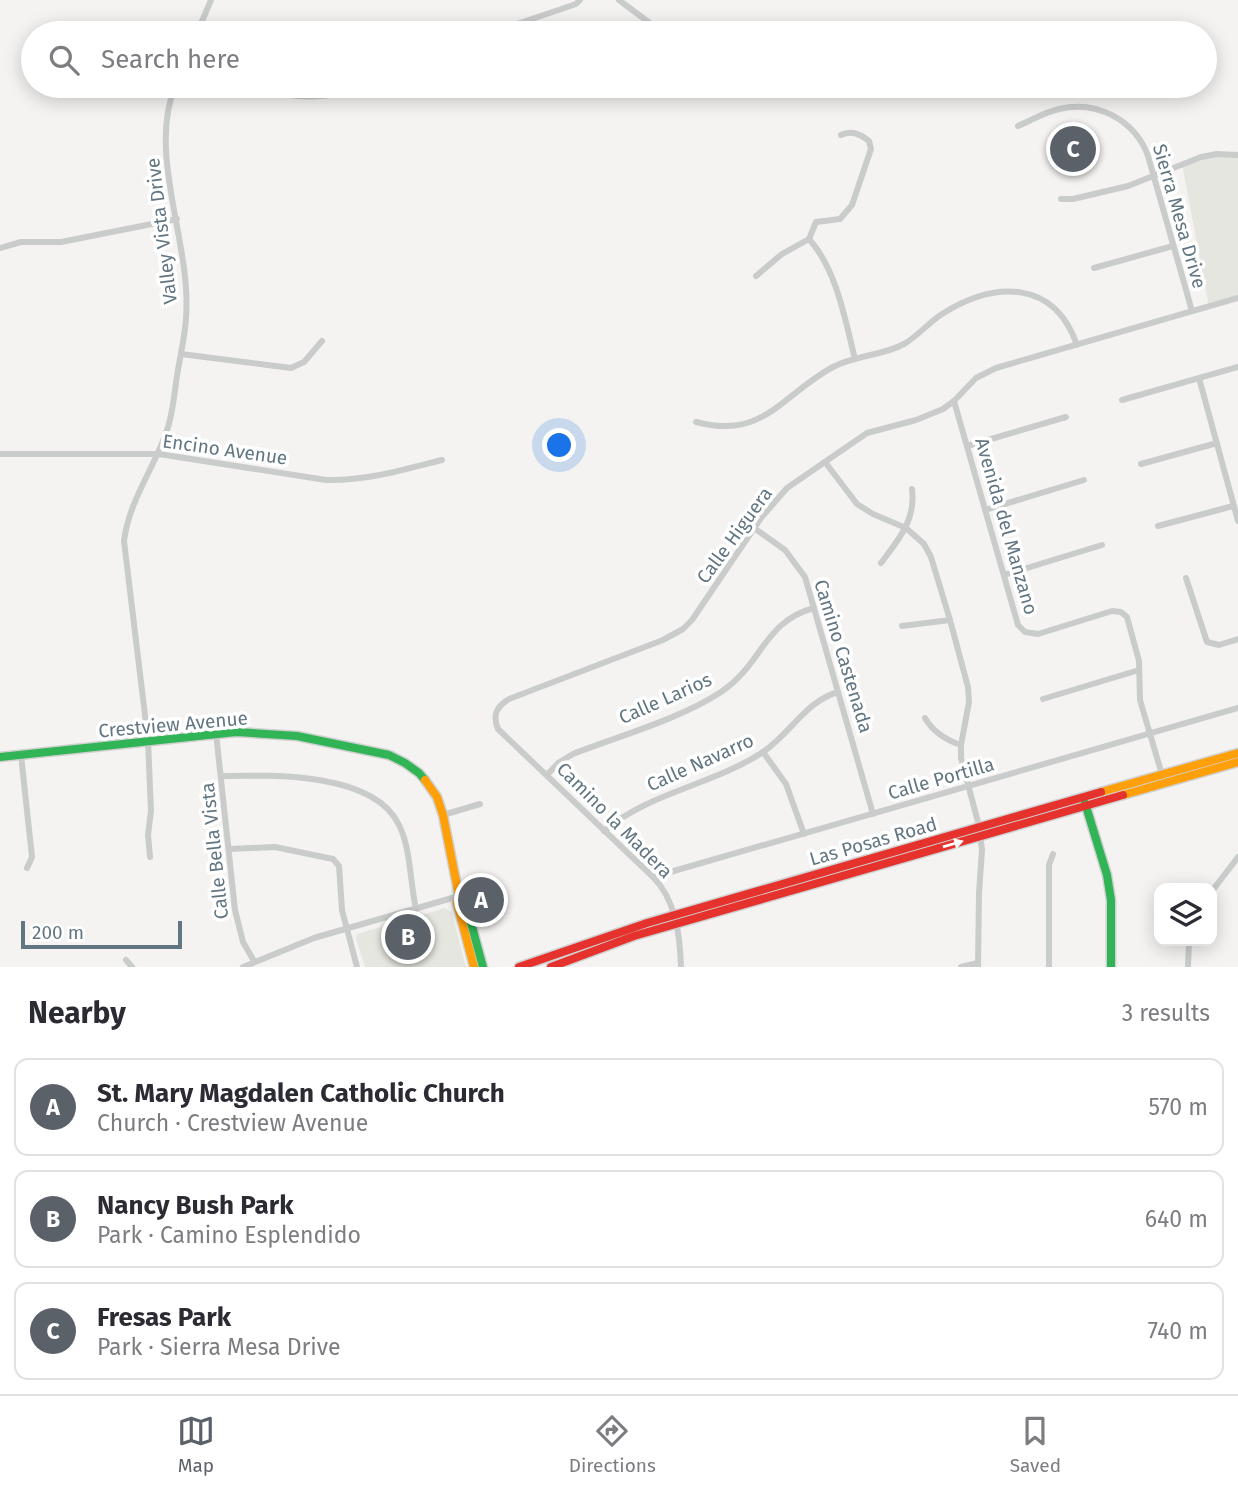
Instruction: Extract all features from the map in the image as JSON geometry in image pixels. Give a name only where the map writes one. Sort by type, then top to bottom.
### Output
[{"type":"main road","name":"Crestview Avenue","points":[[0,757],[216,733],[290,735],[389,755],[409,765],[425,779],[435,794],[443,815],[460,896],[457,904],[474,967]]},
{"type":"main road","name":"Las Posas Road","points":[[1163,779],[1238,753]]},
{"type":"main road","name":"Las Posas Road","points":[[519,967],[979,826],[1238,762]]},
{"type":"main road","name":"Las Posas Road","points":[[551,967],[675,920],[980,836],[1085,801]]},
{"type":"main road","points":[[1085,801],[1107,876],[1111,900],[1111,967]]},
{"type":"main road","name":"Crestview Avenue","points":[[460,896],[466,901],[483,967]]},
{"type":"street","points":[[202,21],[211,0]]},
{"type":"street","points":[[526,21],[576,4],[580,0]]},
{"type":"street","points":[[620,0],[647,21]]},
{"type":"street","name":"Valley Vista Drive","points":[[150,857],[148,740],[124,541],[126,522],[159,454],[171,419],[186,320],[187,295],[168,166],[167,121],[172,98]]},
{"type":"street","name":"Sierra Mesa Drive","points":[[1018,126],[1062,108],[1077,106],[1103,111],[1122,120],[1138,135],[1154,175],[1192,312]]},
{"type":"street","points":[[756,276],[782,254],[809,239],[816,222],[836,221],[847,212],[871,149],[869,141],[853,132],[841,135]]},
{"type":"street","points":[[1060,199],[1073,199],[1128,186],[1213,155],[1238,155]]},
{"type":"street","points":[[0,248],[21,242],[61,242],[177,219]]},
{"type":"street","points":[[809,239],[822,257],[831,278],[855,359]]},
{"type":"street","points":[[1094,268],[1173,246]]},
{"type":"street","points":[[696,422],[726,427],[757,420],[833,367],[899,347],[947,311],[1003,291],[1031,294],[1050,304],[1065,319],[1077,345]]},
{"type":"street","name":"Calle Higuera","points":[[496,713],[500,705],[509,699],[663,640],[682,629],[696,615],[767,509],[787,488],[867,433],[916,421],[954,401],[976,378],[989,370],[1238,298]]},
{"type":"street","points":[[181,354],[291,368],[304,362],[322,341]]},
{"type":"street","points":[[1122,400],[1238,367]]},
{"type":"street","points":[[1199,378],[1238,521]]},
{"type":"street","name":"Avenida del Manzano","points":[[954,401],[1017,621],[1022,629],[1038,634],[1112,611],[1124,614],[1129,621],[1139,670],[1140,700],[1163,779]]},
{"type":"street","points":[[967,446],[1066,416]]},
{"type":"street","points":[[1141,464],[1217,443]]},
{"type":"street","name":"Encino Avenue","points":[[0,454],[159,454],[326,480],[348,481],[376,477],[442,460]]},
{"type":"street","points":[[825,462],[857,504],[906,528],[917,536],[926,548],[966,674],[969,695],[961,758],[979,826],[983,861],[979,881],[978,965],[961,967]]},
{"type":"street","points":[[985,510],[1084,480]]},
{"type":"street","points":[[880,563],[906,528],[912,514],[912,489]]},
{"type":"street","points":[[1158,526],[1233,506]]},
{"type":"street","name":"Camino Castenada","points":[[754,528],[779,545],[796,562],[807,583],[873,814]]},
{"type":"street","points":[[1004,575],[1102,545]]},
{"type":"street","points":[[1186,578],[1204,639],[1215,645],[1238,639]]},
{"type":"street","name":"Calle Larios","points":[[547,775],[558,763],[573,754],[713,697],[747,670],[780,624],[791,616],[814,608]]},
{"type":"street","points":[[902,626],[950,620]]},
{"type":"street","points":[[1043,699],[1139,670]]},
{"type":"street","name":"Calle Navarro","points":[[604,831],[628,812],[714,778],[763,752],[815,703],[838,692]]},
{"type":"street","name":"Calle Portilla","points":[[653,877],[1238,708]]},
{"type":"street","name":"Camino la Madera","points":[[496,713],[498,729],[653,877],[665,892],[675,920],[681,967]]},
{"type":"street","points":[[925,718],[942,737],[961,745]]},
{"type":"street","name":"Calle Bella Vista","points":[[216,733],[239,928],[243,943],[254,961]]},
{"type":"street","points":[[763,752],[786,784],[804,834]]},
{"type":"street","points":[[21,755],[32,857],[27,868]]},
{"type":"street","points":[[221,776],[282,775],[353,789],[378,799],[394,816],[403,834],[416,909]]},
{"type":"street","points":[[443,815],[480,804]]},
{"type":"street","points":[[229,849],[275,847],[333,859],[339,866],[340,898],[357,967]]},
{"type":"street","points":[[1049,967],[1049,866],[1053,854]]},
{"type":"street","points":[[1217,884],[1238,857]]},
{"type":"street","points":[[243,967],[305,941],[460,896]]},
{"type":"street","points":[[1188,967],[1189,946]]},
{"type":"street","points":[[126,960],[132,967]]},
{"type":"shaded area","points":[[1238,155],[1238,298],[1209,307],[1182,164],[1201,157]]},
{"type":"shaded area","points":[[445,908],[452,913],[466,967],[365,967],[356,939],[357,934]]},
{"type":"traffic: fast","points":[[0,757],[236,732],[297,736],[389,755],[405,763],[425,780]]},
{"type":"traffic: fast","points":[[1085,803],[1107,875],[1111,900],[1111,967]]},
{"type":"traffic: fast","points":[[459,896],[465,901],[483,967]]},
{"type":"traffic: slow","points":[[1101,792],[1238,753]]},
{"type":"traffic: slow","points":[[1123,795],[1238,762]]},
{"type":"traffic: slow","points":[[425,780],[437,797],[443,815],[459,896],[457,903],[474,967]]},
{"type":"traffic: jam","points":[[519,967],[647,923],[1101,792]]},
{"type":"traffic: jam","points":[[551,967],[634,936],[1123,795]]},
{"type":"place","name":"Fresas Park","points":[[1073,149]]},
{"type":"place","name":"St. Mary Magdalen Catholic Church","points":[[481,900]]},
{"type":"place","name":"Nancy Bush Park","points":[[408,937]]}]
